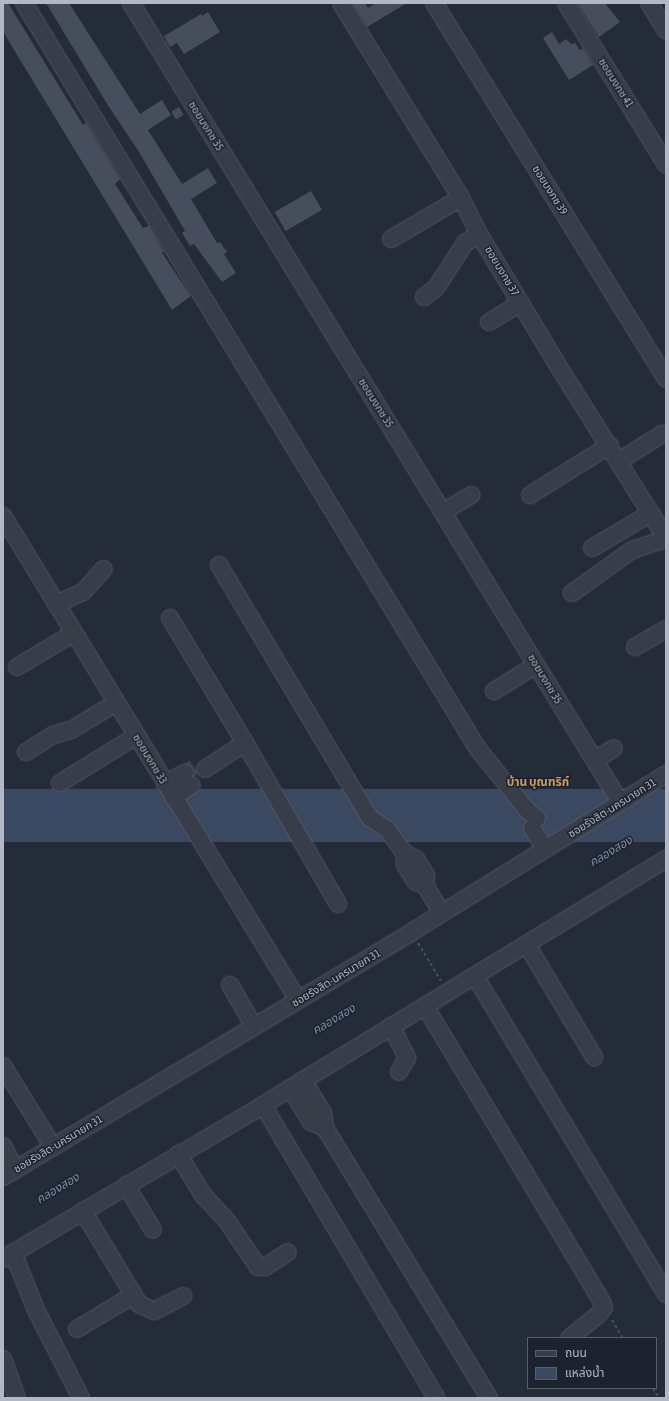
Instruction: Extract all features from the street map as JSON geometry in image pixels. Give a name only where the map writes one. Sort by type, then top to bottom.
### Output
[{"type":"street","points":[[24,3],[478,749],[533,820],[549,847]]},
{"type":"street","name":"ซอยบงกช 35","points":[[131,3],[620,802]]},
{"type":"street","name":"ซอยบงกช 37","points":[[341,3],[461,198],[478,234],[666,538]]},
{"type":"street","name":"ซอยบงกช 39","points":[[434,3],[666,378]]},
{"type":"street","name":"ซอยบงกช 41","points":[[566,3],[666,164]]},
{"type":"street","points":[[649,3],[666,30]]},
{"type":"street","points":[[391,239],[461,198]]},
{"type":"street","points":[[424,297],[436,288],[465,244],[478,234]]},
{"type":"street","points":[[489,322],[521,303]]},
{"type":"street","points":[[619,461],[662,434]]},
{"type":"street","points":[[542,475],[607,441]]},
{"type":"street","points":[[530,495],[607,441]]},
{"type":"street","points":[[443,512],[471,495]]},
{"type":"street","points":[[592,548],[651,513]]},
{"type":"street","name":"ซอยบงกช 33","points":[[4,521],[298,1000]]},
{"type":"street","points":[[572,593],[632,550],[666,538]]},
{"type":"street","points":[[219,565],[370,818],[387,829],[405,854],[416,859],[426,875],[426,885],[442,913]]},
{"type":"street","points":[[56,604],[83,592],[104,569]]},
{"type":"street","points":[[170,618],[245,743],[338,904]]},
{"type":"street","points":[[635,647],[666,629]]},
{"type":"street","points":[[17,667],[74,633]]},
{"type":"street","points":[[494,691],[536,665]]},
{"type":"street","points":[[26,752],[116,703]]},
{"type":"street","points":[[60,783],[136,736]]},
{"type":"street","points":[[169,790],[245,743]]},
{"type":"street","points":[[595,760],[614,748]]},
{"type":"street","name":"ซอยรังสิต-นครนายก 31","points":[[10,1174],[442,913],[666,774]]},
{"type":"street","points":[[81,1398],[8,1256],[263,1105],[666,859]]},
{"type":"street","points":[[527,945],[594,1057]]},
{"type":"street","points":[[475,976],[666,1294]]},
{"type":"street","points":[[230,985],[254,1026]]},
{"type":"street","points":[[425,1006],[594,1286],[604,1308],[570,1337]]},
{"type":"street","points":[[391,1026],[407,1058],[399,1072]]},
{"type":"street","points":[[3,1066],[53,1147]]},
{"type":"street","points":[[296,1084],[323,1113],[325,1128],[489,1398]]},
{"type":"street","points":[[263,1105],[436,1398]]},
{"type":"street","points":[[3,1146],[10,1174]]},
{"type":"street","points":[[178,1154],[203,1196],[227,1220],[258,1267],[265,1266],[288,1252]]},
{"type":"street","points":[[126,1185],[153,1230]]},
{"type":"street","points":[[83,1211],[132,1296],[146,1309],[154,1311],[183,1296]]},
{"type":"street","points":[[77,1330],[132,1296]]},
{"type":"street","points":[[3,1359],[18,1398]]},
{"type":"path","points":[[415,939],[443,985]]},
{"type":"path","points":[[604,1308],[622,1337]]},
{"type":"path","points":[[654,1389],[659,1398]]},
{"type":"water","points":[[3,789],[666,789],[666,842],[3,842]]},
{"type":"building","points":[[3,3],[8,3],[83,125],[86,123],[120,179],[115,184],[143,228],[149,226],[164,252],[162,253],[191,296],[172,310],[3,31]]},
{"type":"building","points":[[46,3],[69,3],[140,114],[162,100],[171,115],[148,130],[182,184],[208,168],[217,183],[191,199],[217,243],[220,242],[227,252],[224,254],[236,273],[222,282],[194,244],[190,246],[182,233],[185,231],[139,152],[109,107]]},
{"type":"building","points":[[352,3],[365,3],[368,8],[376,3],[407,3],[367,27]]},
{"type":"building","points":[[605,3],[620,22],[599,37],[578,4]]},
{"type":"building","points":[[208,12],[220,32],[184,54],[177,43],[170,47],[164,36],[201,14],[202,16]]},
{"type":"building","points":[[552,32],[559,44],[566,39],[571,44],[575,43],[580,50],[583,48],[593,65],[569,80],[543,38]]},
{"type":"building","points":[[179,107],[184,115],[176,119],[171,112]]},
{"type":"building","points":[[311,191],[322,210],[286,231],[275,212]]},
{"type":"tunnel","points":[[185,773],[194,767]]},
{"type":"district","name":"บ้าน บุณฑริก์","points":[[538,783]]},
{"type":"water label","name":"คลองสอง","points":[[611,852]]},
{"type":"water label","name":"คลองสอง","points":[[334,1020]]},
{"type":"water label","name":"คลองสอง","points":[[58,1189]]}]
